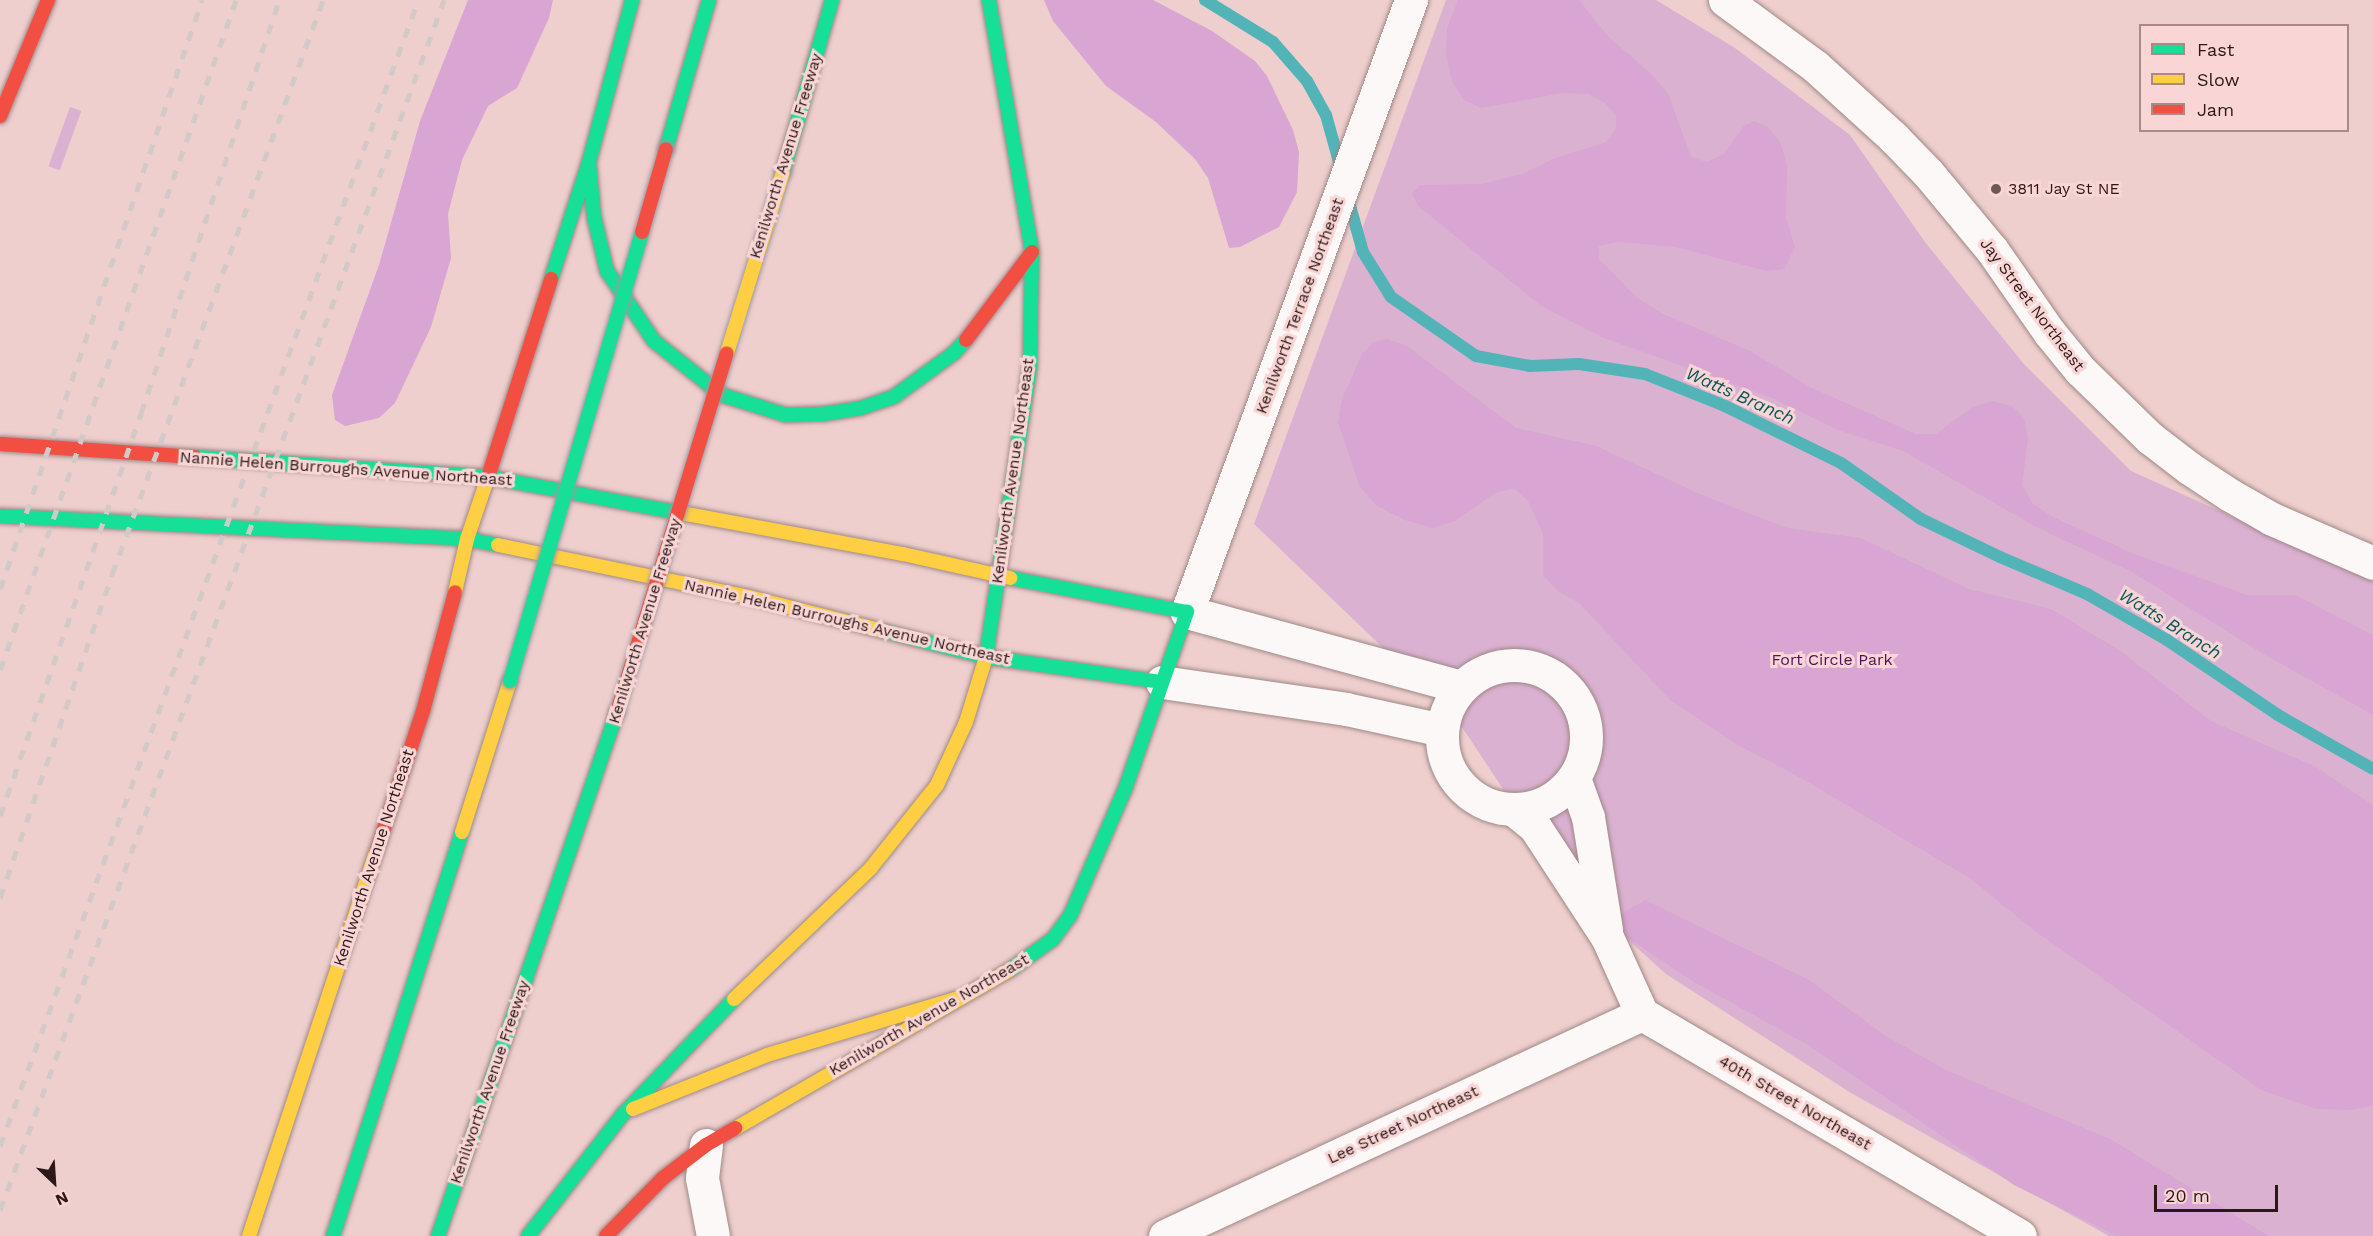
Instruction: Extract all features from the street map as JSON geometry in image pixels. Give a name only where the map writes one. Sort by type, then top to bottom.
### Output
[{"type":"main road","points":[[0,116],[48,0]]},
{"type":"main road","name":"Kenilworth Avenue Northeast","points":[[249,1236],[423,711],[443,643],[467,539],[589,162],[632,0]]},
{"type":"main road","points":[[333,1236],[510,681],[709,0]]},
{"type":"main road","name":"Kenilworth Avenue Freeway","points":[[438,1236],[617,712],[783,171],[832,0]]},
{"type":"main road","name":"Kenilworth Avenue Northeast","points":[[528,1236],[623,1114],[703,1029],[870,869],[938,785],[966,722],[986,657],[1030,365],[1032,252],[989,0]]},
{"type":"main road","points":[[589,162],[594,218],[608,271],[654,341],[722,395],[786,415],[823,414],[861,408],[895,396],[925,376],[969,337],[1032,252]]},
{"type":"main road","name":"Nannie Helen Burroughs Avenue Northeast","points":[[0,444],[488,477],[903,554],[998,576],[1187,612]]},
{"type":"main road","name":"Nannie Helen Burroughs Avenue Northeast","points":[[0,516],[467,539],[749,597],[986,657],[1162,682]]},
{"type":"main road","name":"Kenilworth Avenue Northeast","points":[[606,1236],[616,1222],[663,1178],[706,1145],[1024,962],[1053,939],[1071,916],[1125,789],[1187,612]]},
{"type":"main road","points":[[623,1114],[767,1055],[958,998]]},
{"type":"street","name":"Kenilworth Terrace Northeast","points":[[1187,612],[1411,0]]},
{"type":"street","name":"Jay Street Northeast","points":[[1725,0],[1815,66],[1908,152],[1992,250],[2049,332],[2080,370],[2150,438],[2189,468],[2238,500],[2272,519],[2373,563]]},
{"type":"street","name":"Nannie Helen Burroughs Avenue Northeast","points":[[1187,612],[1461,687]]},
{"type":"street","points":[[1504,665],[1528,665],[1551,674],[1570,690],[1582,710],[1587,733],[1584,756],[1574,778],[1558,795],[1536,805],[1513,809],[1491,805],[1470,794],[1454,777],[1444,755],[1442,730],[1448,707],[1461,687],[1481,672],[1504,665]]},
{"type":"street","name":"Nannie Helen Burroughs Avenue Northeast","points":[[1162,682],[1346,709],[1442,730]]},
{"type":"street","points":[[1574,778],[1588,817],[1607,937]]},
{"type":"street","points":[[1513,809],[1535,827],[1607,937],[1642,1014]]},
{"type":"street","name":"Lee Street Northeast","points":[[1165,1236],[1642,1014]]},
{"type":"street","name":"40th Street Northeast","points":[[1642,1014],[2020,1236]]},
{"type":"street","points":[[706,1145],[702,1178],[713,1236]]},
{"type":"green space","points":[[468,0],[553,0],[549,18],[517,88],[488,106],[462,160],[448,214],[451,258],[431,327],[395,403],[379,418],[345,426],[335,420],[332,395],[379,265],[420,121]]},
{"type":"green space","points":[[1044,0],[1153,0],[1212,31],[1255,61],[1267,76],[1293,130],[1299,152],[1297,192],[1279,227],[1240,247],[1229,248],[1208,178],[1195,159],[1156,122],[1106,86],[1053,21]]},
{"type":"green space","name":"Fort Circle Park","points":[[1446,0],[1656,0],[1735,48],[1850,135],[1925,242],[2023,363],[2131,471],[2373,580],[2373,1236],[2109,1236],[1851,1093],[1666,974],[1566,884],[1456,718],[1254,524]]},
{"type":"green space","points":[[1458,0],[1579,0],[1607,35],[1650,73],[1668,93],[1691,157],[1707,162],[1724,154],[1744,126],[1754,121],[1768,127],[1781,144],[1787,166],[1786,218],[1795,247],[1784,269],[1766,271],[1676,247],[1619,242],[1599,246],[1599,259],[1637,298],[1663,314],[1750,351],[1812,388],[1916,434],[1936,434],[1972,407],[1993,401],[2012,406],[2024,418],[2028,439],[2022,485],[2032,503],[2053,517],[2132,553],[2247,595],[2295,595],[2373,635],[2373,715],[2265,655],[2130,571],[2040,529],[1903,451],[1838,430],[1772,398],[1604,338],[1541,306],[1418,206],[1412,194],[1420,185],[1482,184],[1522,174],[1556,158],[1606,142],[1616,129],[1616,115],[1605,103],[1589,94],[1563,93],[1481,108],[1464,100],[1452,81],[1446,55],[1447,28]]},
{"type":"green space","points":[[70,107],[81,111],[60,170],[48,166]]},
{"type":"green space","points":[[1387,339],[1407,346],[1516,428],[1596,446],[1702,495],[1787,528],[1861,538],[1969,589],[2051,609],[2119,650],[2211,721],[2316,767],[2373,805],[2373,1106],[2350,1110],[2316,1109],[2261,1090],[2032,929],[1971,879],[1801,778],[1736,744],[1670,700],[1579,603],[1558,591],[1543,575],[1543,534],[1528,501],[1514,488],[1495,493],[1455,521],[1433,528],[1405,520],[1377,506],[1360,487],[1338,423],[1342,399],[1362,354],[1373,342]]},
{"type":"green space","points":[[1645,900],[1809,980],[1886,1036],[1946,1070],[2112,1140],[2269,1236],[2117,1236],[2014,1185],[1808,1045],[1694,982],[1625,936],[1621,914]]},
{"type":"waterway","name":"Watts Branch","points":[[1205,0],[1273,42],[1307,81],[1326,115],[1341,169]]},
{"type":"waterway","name":"Watts Branch","points":[[1347,195],[1363,252],[1391,297],[1476,356],[1530,366],[1579,364],[1645,374],[1725,406],[1841,463],[1921,519],[2000,557],[2087,594],[2167,640],[2278,715],[2373,769]]},
{"type":"railway","points":[[0,589],[202,0]]},
{"type":"railway","points":[[0,670],[236,0]]},
{"type":"railway","points":[[0,816],[141,413],[279,0]]},
{"type":"railway","points":[[0,898],[112,574],[323,0]]},
{"type":"railway","points":[[0,1146],[418,0]]},
{"type":"railway","points":[[0,1210],[444,0]]},
{"type":"traffic: fast","points":[[551,279],[589,162],[632,0]]},
{"type":"traffic: fast","points":[[666,149],[709,0]]},
{"type":"traffic: fast","points":[[783,172],[832,0]]},
{"type":"traffic: fast","points":[[986,657],[1030,365],[1032,252],[989,0]]},
{"type":"traffic: fast","points":[[589,162],[594,217],[607,271],[654,341],[722,395],[786,415],[823,414],[861,408],[895,396],[954,353],[966,340]]},
{"type":"traffic: fast","points":[[510,681],[642,232]]},
{"type":"traffic: fast","points":[[196,457],[488,477],[681,513]]},
{"type":"traffic: fast","points":[[0,516],[467,539],[498,545]]},
{"type":"traffic: fast","points":[[1010,578],[1187,612],[1125,789],[1070,916],[1053,939],[1010,970]]},
{"type":"traffic: fast","points":[[883,631],[986,657],[1162,682]]},
{"type":"traffic: fast","points":[[438,1236],[617,712]]},
{"type":"traffic: fast","points":[[333,1236],[462,832]]},
{"type":"traffic: fast","points":[[528,1236],[623,1114],[734,999]]},
{"type":"traffic: slow","points":[[727,353],[783,172]]},
{"type":"traffic: slow","points":[[455,592],[467,539],[488,477]]},
{"type":"traffic: slow","points":[[681,513],[903,554],[1010,578]]},
{"type":"traffic: slow","points":[[498,545],[749,597],[883,631]]},
{"type":"traffic: slow","points":[[734,999],[870,869],[937,785],[966,722],[986,657]]},
{"type":"traffic: slow","points":[[462,832],[510,681]]},
{"type":"traffic: slow","points":[[249,1236],[376,853]]},
{"type":"traffic: slow","points":[[736,1128],[1010,970]]},
{"type":"traffic: slow","points":[[633,1109],[767,1055],[958,998]]},
{"type":"traffic: jam","points":[[0,116],[48,0]]},
{"type":"traffic: jam","points":[[642,232],[666,149]]},
{"type":"traffic: jam","points":[[966,340],[1032,252]]},
{"type":"traffic: jam","points":[[488,477],[551,279]]},
{"type":"traffic: jam","points":[[617,712],[727,353]]},
{"type":"traffic: jam","points":[[0,444],[196,457]]},
{"type":"traffic: jam","points":[[376,853],[423,711],[455,592]]},
{"type":"traffic: jam","points":[[606,1236],[663,1178],[706,1145],[736,1128]]},
{"type":"place","name":"3811 Jay St NE","points":[[1996,189]]}]
